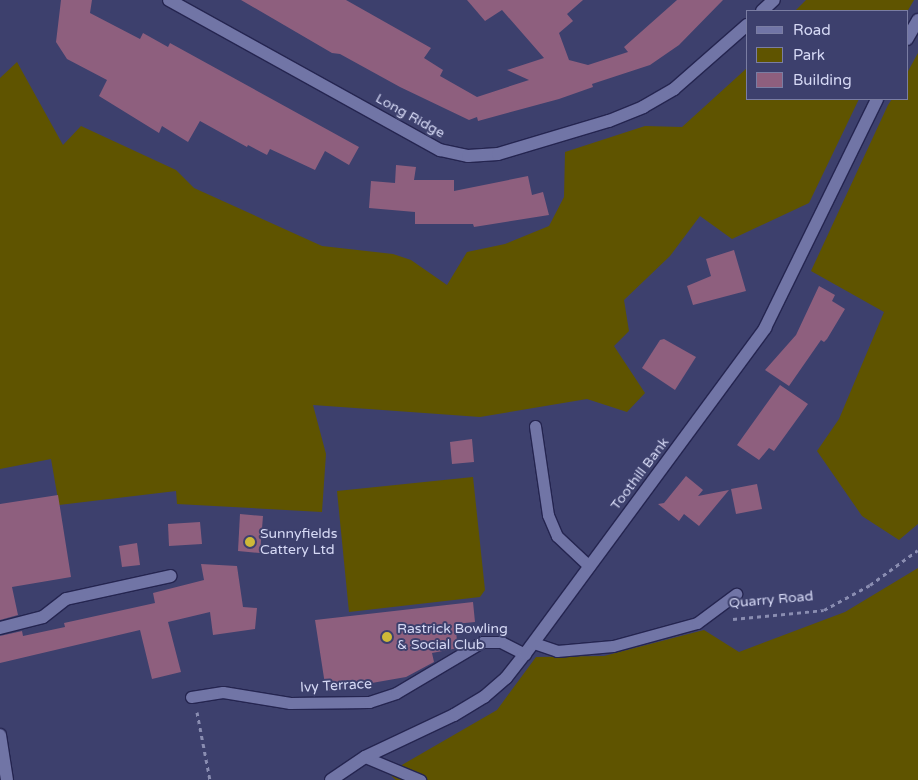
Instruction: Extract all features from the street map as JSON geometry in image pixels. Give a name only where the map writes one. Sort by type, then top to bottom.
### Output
[{"type":"street","name":"Long Ridge","points":[[169,0],[440,150],[468,156],[498,154],[609,120],[643,107],[674,89],[746,26]]},
{"type":"street","points":[[763,10],[774,0]]},
{"type":"street","points":[[908,37],[918,20]]},
{"type":"street","name":"Toothill Bank","points":[[330,780],[365,757],[454,715],[484,696],[506,678],[534,643],[765,328],[878,100]]},
{"type":"street","points":[[0,628],[44,618],[66,599],[171,576]]},
{"type":"street","points":[[0,735],[7,780]]},
{"type":"lane","points":[[535,426],[548,515],[557,536],[589,566]]},
{"type":"lane","name":"Quarry Road","points":[[534,643],[557,651],[613,646],[700,620],[736,594]]},
{"type":"lane","name":"Ivy Terrace","points":[[191,697],[223,692],[290,703],[369,702],[396,693],[482,642],[500,642],[525,654]]},
{"type":"lane","points":[[365,757],[420,780]]},
{"type":"path","name":"Quarry Road","points":[[700,620],[824,610],[870,586],[918,550]]},
{"type":"path","points":[[198,717],[210,780]]},
{"type":"green space","points":[[806,0],[914,0],[908,10],[796,10]]},
{"type":"green space","points":[[918,53],[918,524],[899,540],[862,516],[817,451],[839,419],[884,312],[811,271],[888,105],[891,100],[908,100],[908,71]]},
{"type":"green space","points":[[17,62],[63,145],[81,126],[176,170],[194,188],[322,246],[393,254],[411,260],[447,285],[467,252],[505,244],[549,226],[564,197],[565,152],[645,126],[682,127],[746,69],[746,100],[859,100],[809,203],[732,239],[700,216],[670,256],[624,300],[629,331],[614,346],[645,393],[627,412],[587,399],[480,417],[313,405],[326,454],[322,512],[177,504],[176,491],[59,505],[51,459],[0,469],[0,78]]},
{"type":"green space","points":[[473,477],[485,590],[480,597],[349,612],[337,491]]},
{"type":"green space","points":[[918,568],[918,780],[396,780],[388,773],[497,710],[536,657],[604,656],[704,630],[739,652],[845,612]]},
{"type":"building","points":[[61,0],[92,0],[90,13],[140,39],[143,33],[168,47],[170,43],[359,147],[349,165],[325,151],[315,170],[270,149],[267,155],[248,145],[247,147],[200,121],[188,142],[162,126],[159,133],[99,96],[107,80],[67,59],[56,42]]},
{"type":"building","points":[[241,0],[346,0],[431,48],[424,58],[443,70],[440,76],[477,97],[529,80],[507,70],[544,58],[502,10],[485,21],[467,0],[583,0],[567,14],[573,21],[559,33],[569,60],[588,65],[628,52],[624,47],[677,0],[723,0],[679,45],[650,65],[592,84],[593,87],[559,99],[478,121],[477,117],[469,120],[400,87],[340,54],[332,53]]},
{"type":"building","points":[[396,165],[416,167],[414,180],[454,180],[454,191],[528,176],[532,195],[543,192],[549,215],[474,227],[473,224],[415,224],[415,212],[369,208],[371,181],[395,183]]},
{"type":"building","points":[[734,250],[746,291],[693,305],[687,286],[711,276],[706,259]]},
{"type":"building","points":[[819,286],[835,295],[832,301],[845,309],[827,339],[824,342],[821,340],[789,386],[765,370],[796,335]]},
{"type":"building","points":[[664,339],[696,357],[675,390],[642,368],[660,340]]},
{"type":"building","points":[[780,385],[808,404],[774,451],[769,448],[759,460],[737,445]]},
{"type":"building","points":[[472,439],[474,462],[452,464],[450,442]]},
{"type":"building","points":[[686,476],[703,490],[698,496],[729,490],[699,526],[684,514],[679,521],[658,504],[664,503]]},
{"type":"building","points":[[757,484],[762,509],[736,514],[731,489]]},
{"type":"building","points":[[58,495],[71,577],[12,587],[18,615],[0,620],[0,504]]},
{"type":"building","points":[[240,514],[263,516],[260,553],[238,551]]},
{"type":"building","points":[[200,522],[202,544],[169,546],[168,524]]},
{"type":"building","points":[[137,543],[140,565],[122,567],[119,546]]},
{"type":"building","points":[[201,564],[237,566],[243,607],[257,608],[255,629],[213,635],[210,612],[168,622],[181,672],[152,679],[140,630],[0,663],[0,636],[22,631],[23,636],[65,627],[64,623],[155,603],[153,593],[204,580]]},
{"type":"building","name":"Rastrick Bowling & Social Club","points":[[473,602],[475,622],[455,624],[458,648],[432,653],[434,662],[406,677],[326,691],[315,620]]},
{"type":"place","name":"Sunnyfields Cattery Ltd","points":[[250,542]]},
{"type":"place","name":"Rastrick Bowling & Social Club","points":[[387,637]]}]
